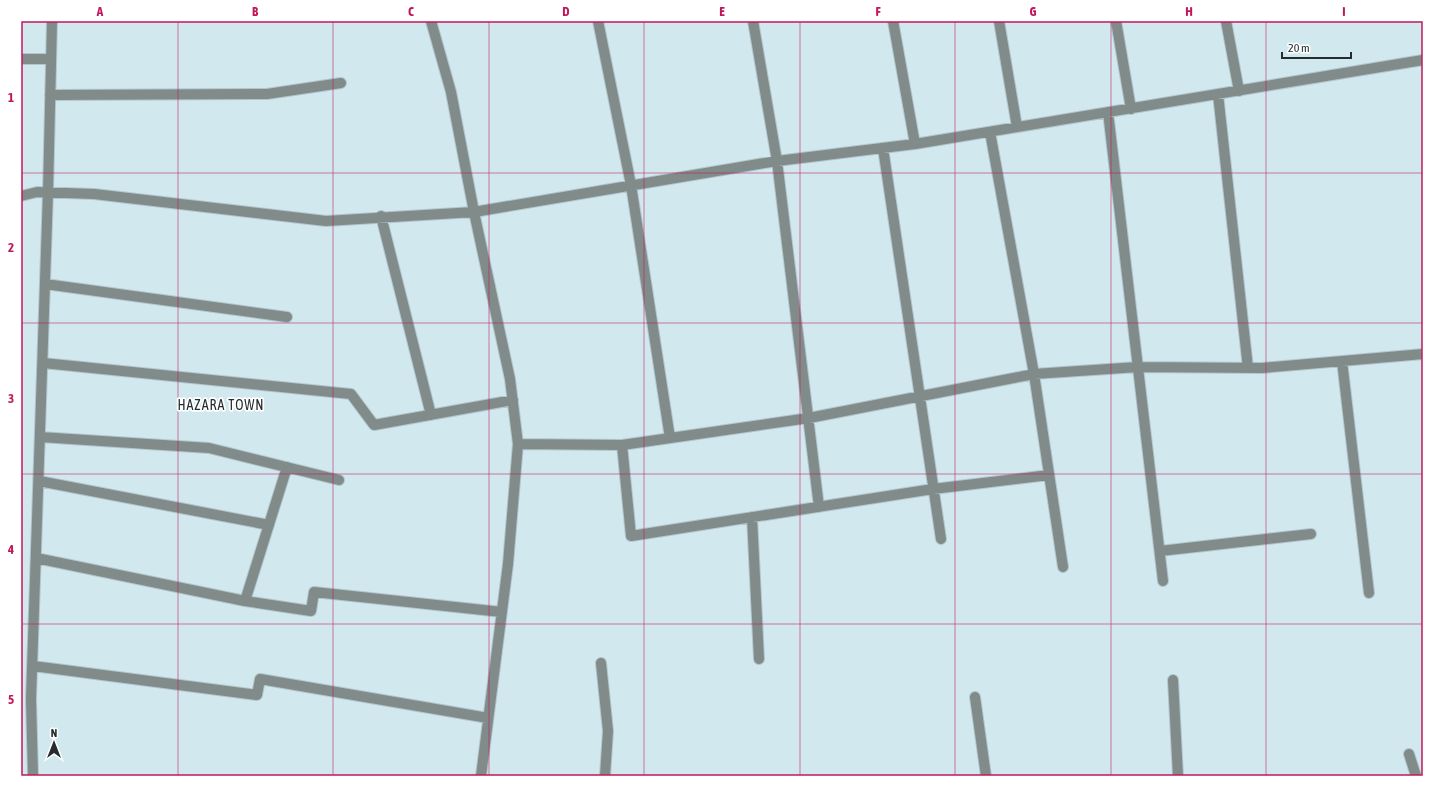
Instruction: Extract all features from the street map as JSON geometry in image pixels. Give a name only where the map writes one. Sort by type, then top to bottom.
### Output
[{"type":"street","points":[[32,776],[26,754],[33,666],[52,21]]},
{"type":"street","points":[[431,21],[451,92],[474,212],[510,379],[518,444],[502,612],[481,776]]},
{"type":"street","points":[[598,21],[631,186],[670,438]]},
{"type":"street","points":[[753,21],[777,161],[820,507]]},
{"type":"street","points":[[893,21],[915,144]]},
{"type":"street","points":[[999,21],[1017,128]]},
{"type":"street","points":[[1116,21],[1131,109]]},
{"type":"street","points":[[1226,21],[1239,91]]},
{"type":"street","points":[[21,59],[51,59]]},
{"type":"street","points":[[21,196],[37,192],[94,194],[326,221],[381,216],[474,212],[777,161],[915,144],[1017,128],[1423,60]]},
{"type":"street","points":[[50,95],[268,94],[341,83]]},
{"type":"street","points":[[1218,94],[1248,368]]},
{"type":"street","points":[[1108,112],[1163,581]]},
{"type":"street","points":[[990,132],[1034,374],[1063,567]]},
{"type":"street","points":[[883,148],[941,539]]},
{"type":"street","points":[[381,216],[431,414]]},
{"type":"street","points":[[45,284],[287,316]]},
{"type":"street","points":[[518,444],[622,445],[809,418],[1034,374],[1138,367],[1248,368],[1423,354]]},
{"type":"street","points":[[1342,361],[1369,593]]},
{"type":"street","points":[[43,363],[351,394],[374,425],[513,400]]},
{"type":"street","points":[[40,437],[209,448],[339,480]]},
{"type":"street","points":[[622,445],[631,536],[933,489],[1049,475]]},
{"type":"street","points":[[245,601],[287,467]]},
{"type":"street","points":[[39,481],[269,525]]},
{"type":"street","points":[[752,517],[758,659]]},
{"type":"street","points":[[1160,551],[1310,534]]},
{"type":"street","points":[[36,558],[245,601],[310,611],[314,592],[502,612]]},
{"type":"street","points":[[601,663],[608,731],[604,776]]},
{"type":"street","points":[[33,666],[257,695],[260,679],[488,718]]},
{"type":"street","points":[[1173,680],[1178,776]]},
{"type":"street","points":[[975,697],[986,776]]},
{"type":"street","points":[[1409,754],[1416,776]]},
{"type":"district","name":"HAZARA TOWN","points":[[221,405]]}]
